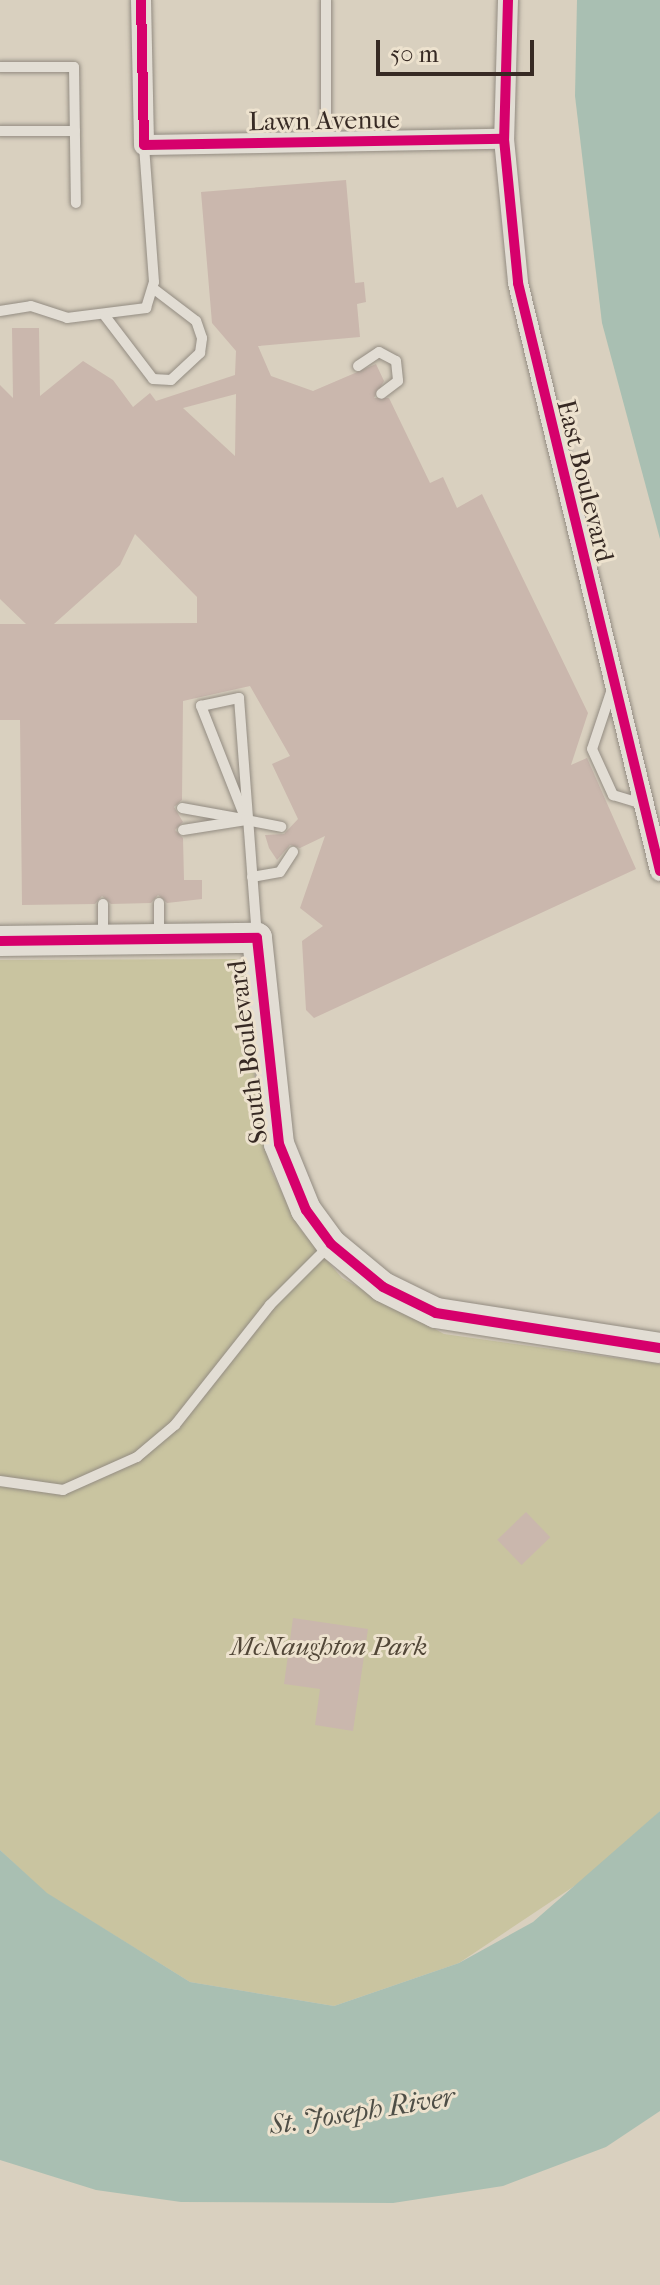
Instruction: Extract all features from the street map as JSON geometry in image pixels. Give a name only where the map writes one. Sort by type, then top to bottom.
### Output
[{"type":"street","points":[[141,0],[144,145]]},
{"type":"street","name":"East Boulevard","points":[[508,0],[504,139],[518,283],[660,871]]},
{"type":"street","name":"Lawn Avenue","points":[[144,145],[504,139]]},
{"type":"street","name":"South Boulevard","points":[[0,941],[257,938],[279,1144],[306,1210],[331,1244],[383,1287],[436,1313],[660,1348]]},
{"type":"lane","points":[[326,0],[326,143]]},
{"type":"lane","points":[[0,67],[74,67],[76,203]]},
{"type":"lane","points":[[0,131],[75,131]]},
{"type":"lane","points":[[0,311],[31,306],[67,318],[139,313],[154,289],[144,145]]},
{"type":"lane","points":[[105,316],[153,379],[171,380],[200,353],[202,338],[196,321],[154,289]]},
{"type":"lane","points":[[358,366],[379,352],[396,361],[398,381],[381,394]]},
{"type":"lane","points":[[613,684],[592,749],[613,795],[643,804]]},
{"type":"lane","points":[[246,820],[229,785],[201,706],[239,698],[257,938]]},
{"type":"lane","points":[[182,808],[281,827]]},
{"type":"lane","points":[[183,830],[246,820]]},
{"type":"lane","points":[[252,877],[280,872],[293,852]]},
{"type":"lane","points":[[159,903],[159,939]]},
{"type":"lane","points":[[103,904],[103,939]]},
{"type":"lane","points":[[0,1481],[63,1490],[137,1457],[175,1425],[270,1305],[331,1244]]},
{"type":"green space","name":"McNaughton Park","points":[[237,959],[247,971],[258,1119],[271,1170],[300,1229],[342,1278],[444,1334],[660,1364],[660,1811],[609,1863],[459,1963],[334,2006],[190,1982],[46,1893],[0,1850],[0,960]]},
{"type":"water","points":[[577,0],[660,0],[660,539],[602,323],[575,96]]},
{"type":"water","name":"St. Joseph River","points":[[660,1811],[660,2111],[606,2147],[503,2186],[393,2203],[181,2202],[96,2190],[0,2160],[0,1850],[47,1893],[190,1982],[334,2006],[459,1963],[533,1922]]},
{"type":"building","points":[[346,180],[355,283],[364,282],[366,302],[357,304],[360,337],[258,346],[271,376],[313,391],[376,364],[384,381],[374,398],[389,398],[430,483],[443,477],[457,508],[482,494],[588,713],[571,765],[587,758],[636,869],[314,1018],[306,1010],[302,941],[323,926],[300,908],[325,836],[300,848],[290,845],[277,860],[269,848],[265,835],[284,834],[298,819],[272,764],[290,756],[250,686],[183,701],[182,800],[174,807],[183,822],[175,830],[183,838],[184,880],[202,880],[202,899],[167,903],[158,895],[151,903],[111,904],[102,896],[95,904],[22,905],[20,720],[0,720],[0,624],[26,624],[0,599],[0,385],[13,398],[12,328],[39,328],[40,396],[83,361],[113,380],[133,407],[150,393],[156,401],[235,375],[236,351],[212,323],[201,192]],"holes":[[[236,394],[235,456],[183,408]],[[135,534],[197,597],[197,623],[54,624],[120,565]]]},
{"type":"building","points":[[526,1512],[550,1537],[522,1565],[497,1540]]},
{"type":"building","points":[[293,1618],[368,1629],[353,1731],[315,1725],[320,1689],[284,1684]]},
{"type":"cycle path","points":[[141,0],[144,145],[504,139]]},
{"type":"cycle path","points":[[508,0],[504,139],[518,283],[660,871]]},
{"type":"cycle path","points":[[0,941],[257,938],[279,1144],[306,1210],[331,1244],[383,1287],[436,1313],[660,1348]]}]
